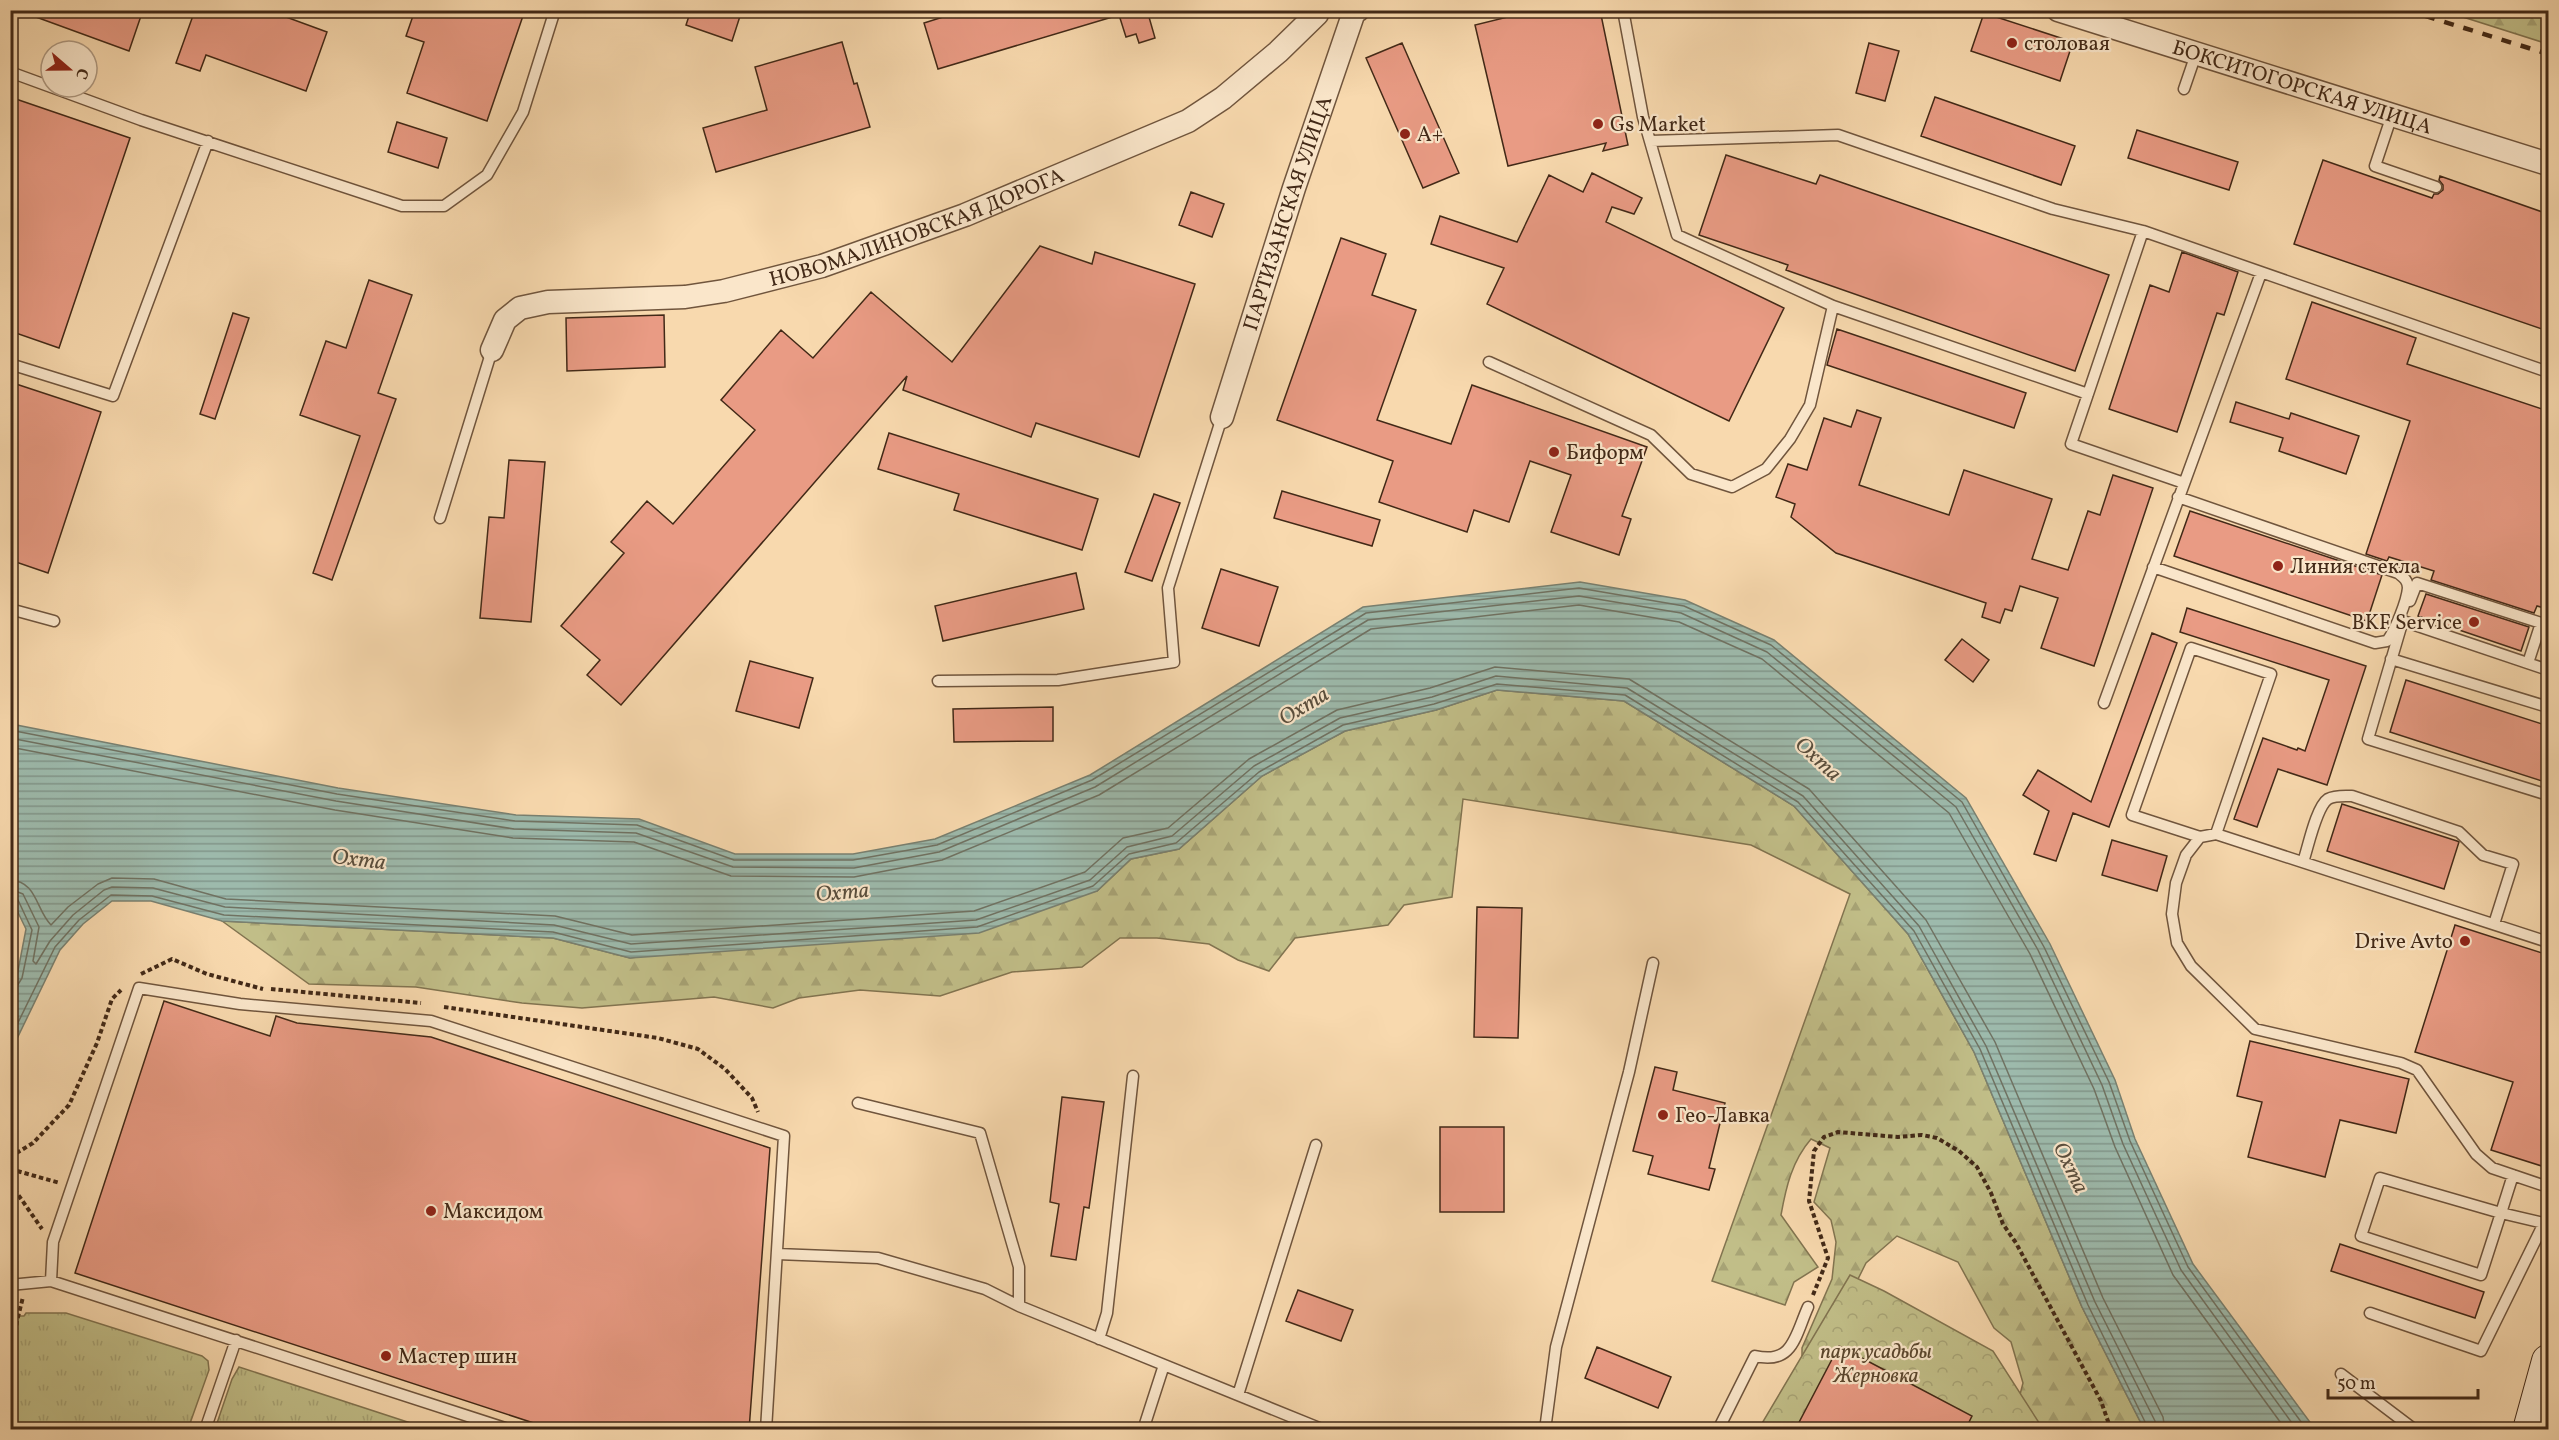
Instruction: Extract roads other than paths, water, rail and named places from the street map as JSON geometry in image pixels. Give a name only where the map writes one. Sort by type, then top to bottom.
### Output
[{"type":"main road","points":[[2529,1430],[2547,1376]]},
{"type":"street","name":"БОКСИТОГОРСКАЯ УЛИЦА","points":[[2058,10],[2548,164]]},
{"type":"street","points":[[1316,12],[1356,11]]},
{"type":"street","name":"ПАРТИЗАНСКАЯ УЛИЦА","points":[[1222,417],[1294,188],[1356,11]]},
{"type":"street","name":"НОВОМАЛИНОВСКАЯ ДОРОГА","points":[[492,350],[505,320],[520,308],[548,302],[685,297],[724,291],[822,266],[965,215],[1188,121],[1223,98],[1278,52],[1316,12]]},
{"type":"lane","points":[[84,99],[402,206],[444,206],[487,175],[523,112],[555,10]]},
{"type":"lane","points":[[1623,10],[1643,117],[1677,235],[1833,306],[2088,394]]},
{"type":"lane","points":[[2184,89],[2196,54]]},
{"type":"lane","points":[[10,72],[39,83]]},
{"type":"lane","points":[[2392,115],[2375,166],[2436,187]]},
{"type":"lane","points":[[1651,141],[1838,135],[2053,209],[2143,231],[2548,372]]},
{"type":"lane","points":[[10,364],[113,396],[208,141]]},
{"type":"lane","points":[[2143,231],[2071,444],[2184,483]]},
{"type":"lane","points":[[2104,703],[2261,273]]},
{"type":"lane","points":[[1489,362],[1651,435],[1691,474],[1732,488],[1766,469],[1790,439],[1810,405],[1833,306]]},
{"type":"lane","points":[[440,518],[492,350]]},
{"type":"lane","points":[[938,681],[1058,680],[1174,662],[1168,588],[1222,417]]},
{"type":"lane","points":[[2153,567],[2375,643],[2387,641],[2393,632],[2408,589],[2406,579],[2398,573],[2178,497]]},
{"type":"lane","points":[[2528,663],[2541,623],[2417,583],[2391,659],[2368,740],[2548,795]]},
{"type":"lane","points":[[10,609],[54,621]]},
{"type":"lane","points":[[2403,621],[2548,670]]},
{"type":"lane","points":[[2216,834],[2271,674],[2192,648],[2132,814],[2200,837],[2216,834],[2548,942]]},
{"type":"lane","points":[[2391,659],[2548,707]]},
{"type":"lane","points":[[2303,862],[2319,811],[2328,799],[2340,795],[2352,796],[2459,832],[2483,855],[2513,864],[2494,924]]},
{"type":"lane","points":[[2200,837],[2186,855],[2176,884],[2172,914],[2177,943],[2191,966],[2255,1029],[2401,1063],[2416,1070],[2476,1154],[2492,1168],[2548,1187]]},
{"type":"lane","points":[[1545,1430],[1556,1347],[1629,1072],[1653,963]]},
{"type":"lane","points":[[51,1281],[53,1242],[139,988],[240,1004],[431,1021],[784,1136],[766,1430]]},
{"type":"lane","points":[[1099,1339],[1107,1313],[1133,1076]]},
{"type":"lane","points":[[858,1103],[980,1133],[1018,1267],[1018,1306]]},
{"type":"lane","points":[[1238,1395],[1316,1145]]},
{"type":"lane","points":[[2370,1313],[2481,1351],[2546,1223],[2501,1213],[2380,1178],[2361,1236],[2481,1275],[2501,1213],[2513,1175]]},
{"type":"lane","points":[[777,1254],[878,1258],[985,1289],[1018,1306],[1324,1430]]},
{"type":"lane","points":[[10,1285],[51,1281],[511,1430]]},
{"type":"lane","points":[[1718,1430],[1755,1356],[1770,1360],[1782,1357],[1792,1344],[1808,1307]]},
{"type":"lane","points":[[205,1430],[236,1340]]},
{"type":"lane","points":[[1143,1430],[1164,1365]]},
{"type":"lane","points":[[2341,1374],[2415,1430]]},
{"type":"water","name":"Охта","points":[[1580,582],[1685,600],[1774,640],[1966,798],[2050,944],[2115,1080],[2135,1139],[2193,1264],[2315,1429],[2144,1429],[2082,1307],[1974,1052],[1908,934],[1794,806],[1624,701],[1497,690],[1436,710],[1345,731],[1262,776],[1179,849],[1131,859],[1097,891],[979,933],[630,958],[553,938],[222,921],[151,901],[112,901],[83,924],[60,950],[11,1051],[11,985],[17,976],[26,929],[11,898],[11,724],[338,788],[516,815],[639,819],[735,854],[853,854],[935,839],[1090,775],[1363,607]]},
{"type":"railway","points":[[2406,10],[2548,54]]},
{"type":"place","name":"столовая","points":[[2012,43]]},
{"type":"place","name":"Gs Market","points":[[1598,124]]},
{"type":"place","name":"А+","points":[[1405,134]]},
{"type":"place","name":"Биформ","points":[[1554,452]]},
{"type":"place","name":"Линия стекла","points":[[2278,566]]},
{"type":"place","name":"BKF Service","points":[[2474,622]]},
{"type":"place","name":"Drive Avto","points":[[2465,941]]},
{"type":"place","name":"Гео-Лавка","points":[[1663,1115]]},
{"type":"place","name":"Максидом","points":[[431,1211]]},
{"type":"place","name":"Мастер шин","points":[[386,1356]]},
{"type":"park label","name":"парк усадьбы Жерновка","points":[[1876,1363]]}]
